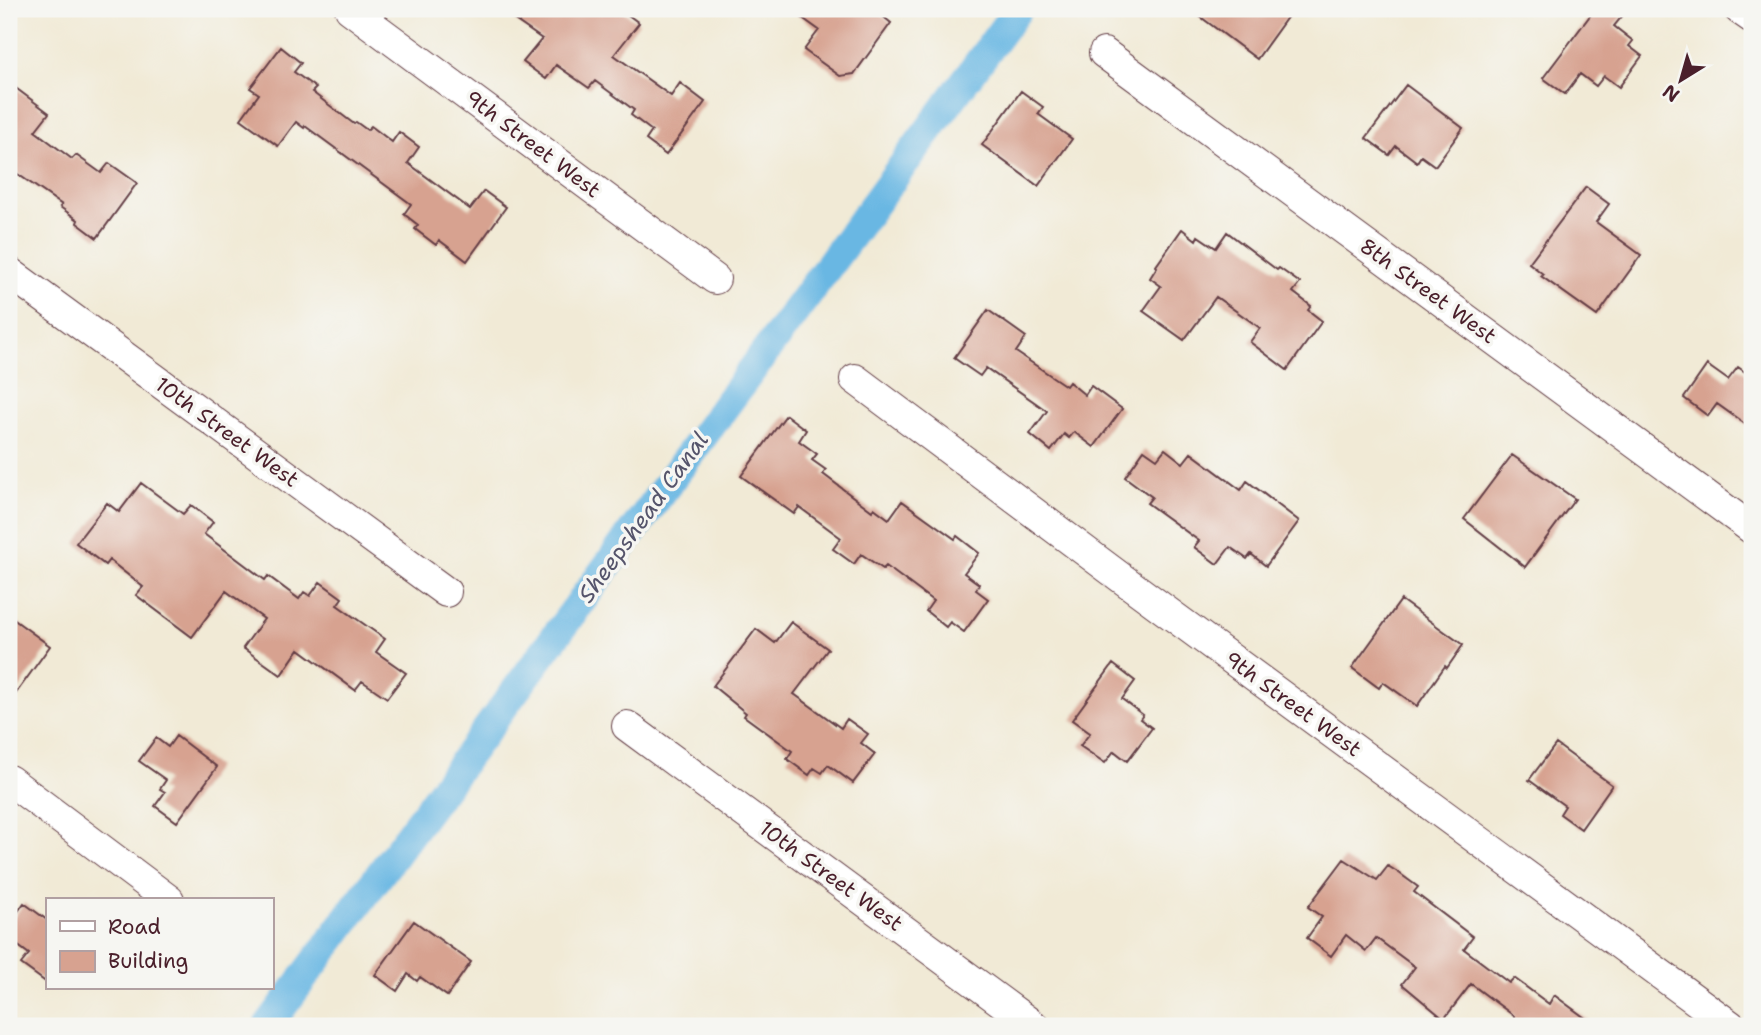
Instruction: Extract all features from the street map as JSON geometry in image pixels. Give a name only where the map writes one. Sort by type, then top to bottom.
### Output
[{"type":"street","name":"9th Street West","points":[[350,9],[715,279]]},
{"type":"street","points":[[1739,9],[1752,18]]},
{"type":"street","name":"8th Street West","points":[[1104,53],[1752,529]]},
{"type":"street","name":"10th Street West","points":[[9,272],[446,592]]},
{"type":"street","name":"9th Street West","points":[[855,379],[1731,1026]]},
{"type":"street","name":"10th Street West","points":[[627,726],[1034,1026]]},
{"type":"street","points":[[9,780],[166,898]]},
{"type":"street","points":[[1746,1026],[1752,1018]]},
{"type":"building","points":[[499,9],[620,9],[639,23],[614,55],[671,96],[680,83],[705,102],[666,155],[646,140],[652,131],[631,115],[634,110],[595,81],[589,88],[556,65],[546,79],[523,62],[542,39]]},
{"type":"building","points":[[790,9],[874,9],[891,23],[854,74],[840,76],[804,50],[819,30]]},
{"type":"building","points":[[1190,9],[1293,9],[1257,59]]},
{"type":"building","points":[[1595,9],[1628,9],[1614,26],[1633,41],[1629,46],[1642,56],[1619,87],[1604,76],[1596,86],[1580,74],[1565,94],[1543,78]]},
{"type":"building","points":[[281,47],[301,63],[294,72],[316,88],[312,92],[354,124],[356,122],[367,130],[371,126],[392,142],[399,132],[419,147],[408,163],[470,209],[484,191],[506,207],[467,261],[439,240],[436,245],[415,229],[418,225],[404,214],[411,204],[305,126],[304,128],[296,122],[278,146],[241,119],[259,94],[250,88]]},
{"type":"building","points":[[9,83],[49,113],[35,131],[72,159],[76,155],[101,173],[109,163],[137,183],[97,238],[60,207],[62,205],[9,168]]},
{"type":"building","points":[[1406,85],[1463,128],[1435,166],[1421,156],[1417,162],[1396,146],[1389,155],[1366,138]]},
{"type":"building","points":[[1021,91],[1043,107],[1038,114],[1072,139],[1038,186],[982,145]]},
{"type":"building","points":[[1586,187],[1609,204],[1596,222],[1641,255],[1597,316],[1541,276],[1543,274],[1529,263]]},
{"type":"building","points":[[1182,229],[1196,240],[1198,236],[1216,248],[1227,232],[1277,270],[1279,268],[1300,283],[1293,292],[1311,306],[1308,310],[1322,321],[1287,370],[1250,342],[1260,328],[1216,297],[1184,340],[1143,311],[1161,286],[1150,278]]},
{"type":"building","points":[[988,310],[1026,337],[1016,352],[1066,386],[1069,382],[1085,395],[1091,386],[1122,409],[1094,447],[1074,432],[1069,438],[1064,434],[1051,451],[1030,434],[1047,411],[986,368],[980,376],[954,358]]},
{"type":"building","points":[[1707,365],[1728,380],[1738,367],[1752,377],[1752,429],[1717,404],[1708,416],[1684,398]]},
{"type":"building","points":[[786,415],[806,430],[799,441],[817,454],[812,460],[826,470],[823,474],[872,511],[874,508],[889,519],[902,501],[979,553],[964,573],[979,584],[976,590],[988,599],[964,632],[950,622],[946,627],[926,611],[933,601],[886,566],[883,569],[861,554],[854,564],[833,549],[841,538],[799,507],[794,514],[741,476]]},
{"type":"building","points":[[1165,449],[1183,463],[1191,453],[1241,490],[1247,481],[1299,521],[1266,566],[1251,554],[1247,559],[1230,547],[1217,564],[1194,547],[1199,541],[1147,503],[1152,497],[1125,477],[1144,450],[1157,459]]},
{"type":"building","points":[[1512,455],[1575,499],[1525,567],[1464,519]]},
{"type":"building","points":[[141,483],[183,514],[191,505],[213,522],[204,534],[265,580],[268,576],[299,599],[304,592],[310,596],[320,582],[342,598],[337,605],[385,639],[376,652],[406,673],[387,698],[362,681],[355,690],[299,649],[281,675],[243,648],[264,619],[226,591],[192,637],[136,595],[143,587],[109,560],[105,565],[76,543],[107,503],[119,512]]},
{"type":"building","points":[[1401,600],[1463,645],[1417,706],[1383,682],[1379,688],[1352,668]]},
{"type":"building","points":[[9,616],[50,646],[9,703]]},
{"type":"building","points":[[791,622],[828,649],[794,694],[841,728],[847,719],[868,734],[861,743],[875,754],[853,783],[828,765],[822,773],[814,768],[809,775],[787,759],[792,751],[744,716],[746,713],[713,686],[756,629],[775,643]]},
{"type":"building","points":[[1113,664],[1135,681],[1122,699],[1143,715],[1140,719],[1152,728],[1127,761],[1114,751],[1105,763],[1080,746],[1090,733],[1072,720]]},
{"type":"building","points":[[176,736],[217,767],[177,822],[155,806],[165,792],[160,789],[166,780],[139,761],[156,738],[168,747]]},
{"type":"building","points":[[1556,744],[1612,785],[1581,829],[1560,814],[1565,806],[1529,780]]},
{"type":"building","points":[[1344,859],[1377,880],[1388,866],[1399,873],[1418,887],[1414,892],[1473,937],[1464,949],[1509,983],[1514,978],[1549,1004],[1554,995],[1596,1026],[1527,1026],[1522,1022],[1515,1024],[1514,1016],[1471,984],[1444,1019],[1402,984],[1415,967],[1376,938],[1366,951],[1346,935],[1331,956],[1307,938],[1322,917],[1308,907]]},
{"type":"building","points":[[24,903],[46,919],[46,982],[21,964],[29,954],[9,939],[9,924]]},
{"type":"building","points":[[414,921],[471,962],[447,996],[420,977],[417,981],[408,974],[397,991],[375,975]]},
{"type":"waterway","name":"Sheepshead Canal","points":[[268,1026],[1018,9]]}]
